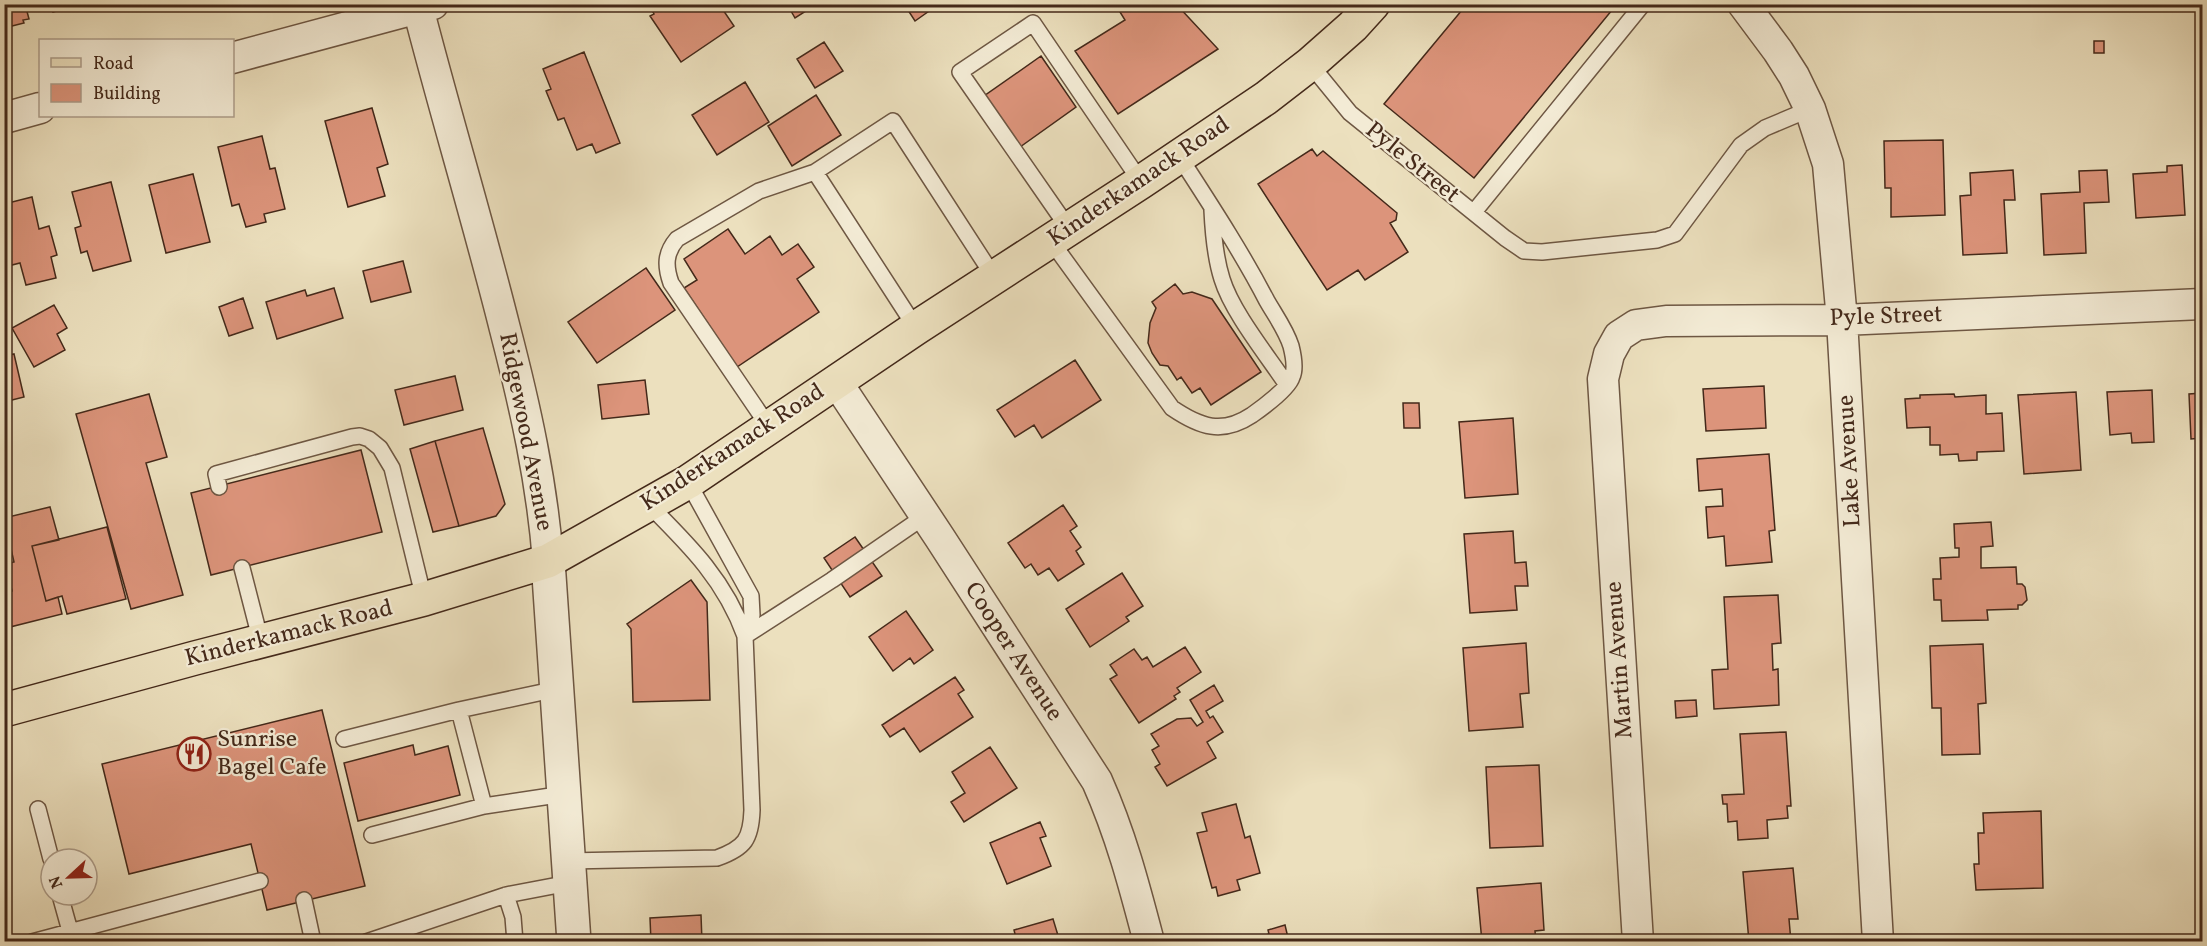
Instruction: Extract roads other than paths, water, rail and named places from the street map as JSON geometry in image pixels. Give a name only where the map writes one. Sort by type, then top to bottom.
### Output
[{"type":"main road","name":"Kinderkamack Road","points":[[4,710],[424,599],[548,561],[688,482],[836,381],[1266,98],[1310,64],[1353,26],[1373,4]]},
{"type":"street","name":"Lake Avenue","points":[[1743,4],[1778,51],[1810,109],[1828,164],[1842,320],[1878,942]]},
{"type":"street","points":[[234,57],[423,6]]},
{"type":"street","name":"Ridgewood Avenue","points":[[423,6],[522,398],[544,514],[574,942]]},
{"type":"street","points":[[4,118],[39,108]]},
{"type":"street","name":"Pyle Street","points":[[1603,379],[1610,354],[1619,336],[1636,325],[1666,321],[1842,320],[2202,304]]},
{"type":"street","name":"Martin Avenue","points":[[1603,379],[1638,942]]},
{"type":"street","name":"Cooper Avenue","points":[[836,381],[1096,781],[1114,819],[1126,853],[1149,942]]},
{"type":"lane","points":[[1474,212],[1643,4]]},
{"type":"lane","points":[[1141,182],[1033,23],[960,72],[1060,235],[1172,408],[1203,425],[1221,427],[1234,425],[1257,412],[1293,377],[1291,345],[1242,255],[1179,156]]},
{"type":"lane","name":"Pyle Street","points":[[1310,64],[1350,113],[1524,251],[1542,252],[1657,240],[1675,234],[1742,145],[1765,128],[1810,109]]},
{"type":"lane","points":[[769,427],[671,283],[667,270],[667,258],[677,239],[759,191],[815,172],[893,121],[994,277]]},
{"type":"lane","points":[[815,172],[916,328]]},
{"type":"lane","points":[[1212,206],[1221,278],[1230,298],[1287,385]]},
{"type":"lane","points":[[219,487],[216,474],[351,437],[360,436],[369,439],[380,448],[392,468],[424,599]]},
{"type":"lane","points":[[688,482],[751,596],[752,615],[745,636]]},
{"type":"lane","points":[[366,942],[568,872],[717,858],[736,850],[750,834],[752,810],[745,636],[733,607],[698,554],[648,504]]},
{"type":"lane","points":[[745,636],[925,516]]},
{"type":"lane","points":[[242,568],[261,642]]},
{"type":"lane","points":[[344,739],[459,710],[557,689]]},
{"type":"lane","points":[[459,710],[484,807]]},
{"type":"lane","points":[[372,835],[484,807],[564,794]]},
{"type":"lane","points":[[38,809],[48,847]]},
{"type":"lane","points":[[32,942],[260,881]]},
{"type":"lane","points":[[506,895],[513,917],[515,942]]},
{"type":"lane","points":[[304,900],[313,942]]},
{"type":"lane","points":[[63,907],[70,931]]},
{"type":"place","name":"Sunrise Bagel Cafe","points":[[194,754]]}]
